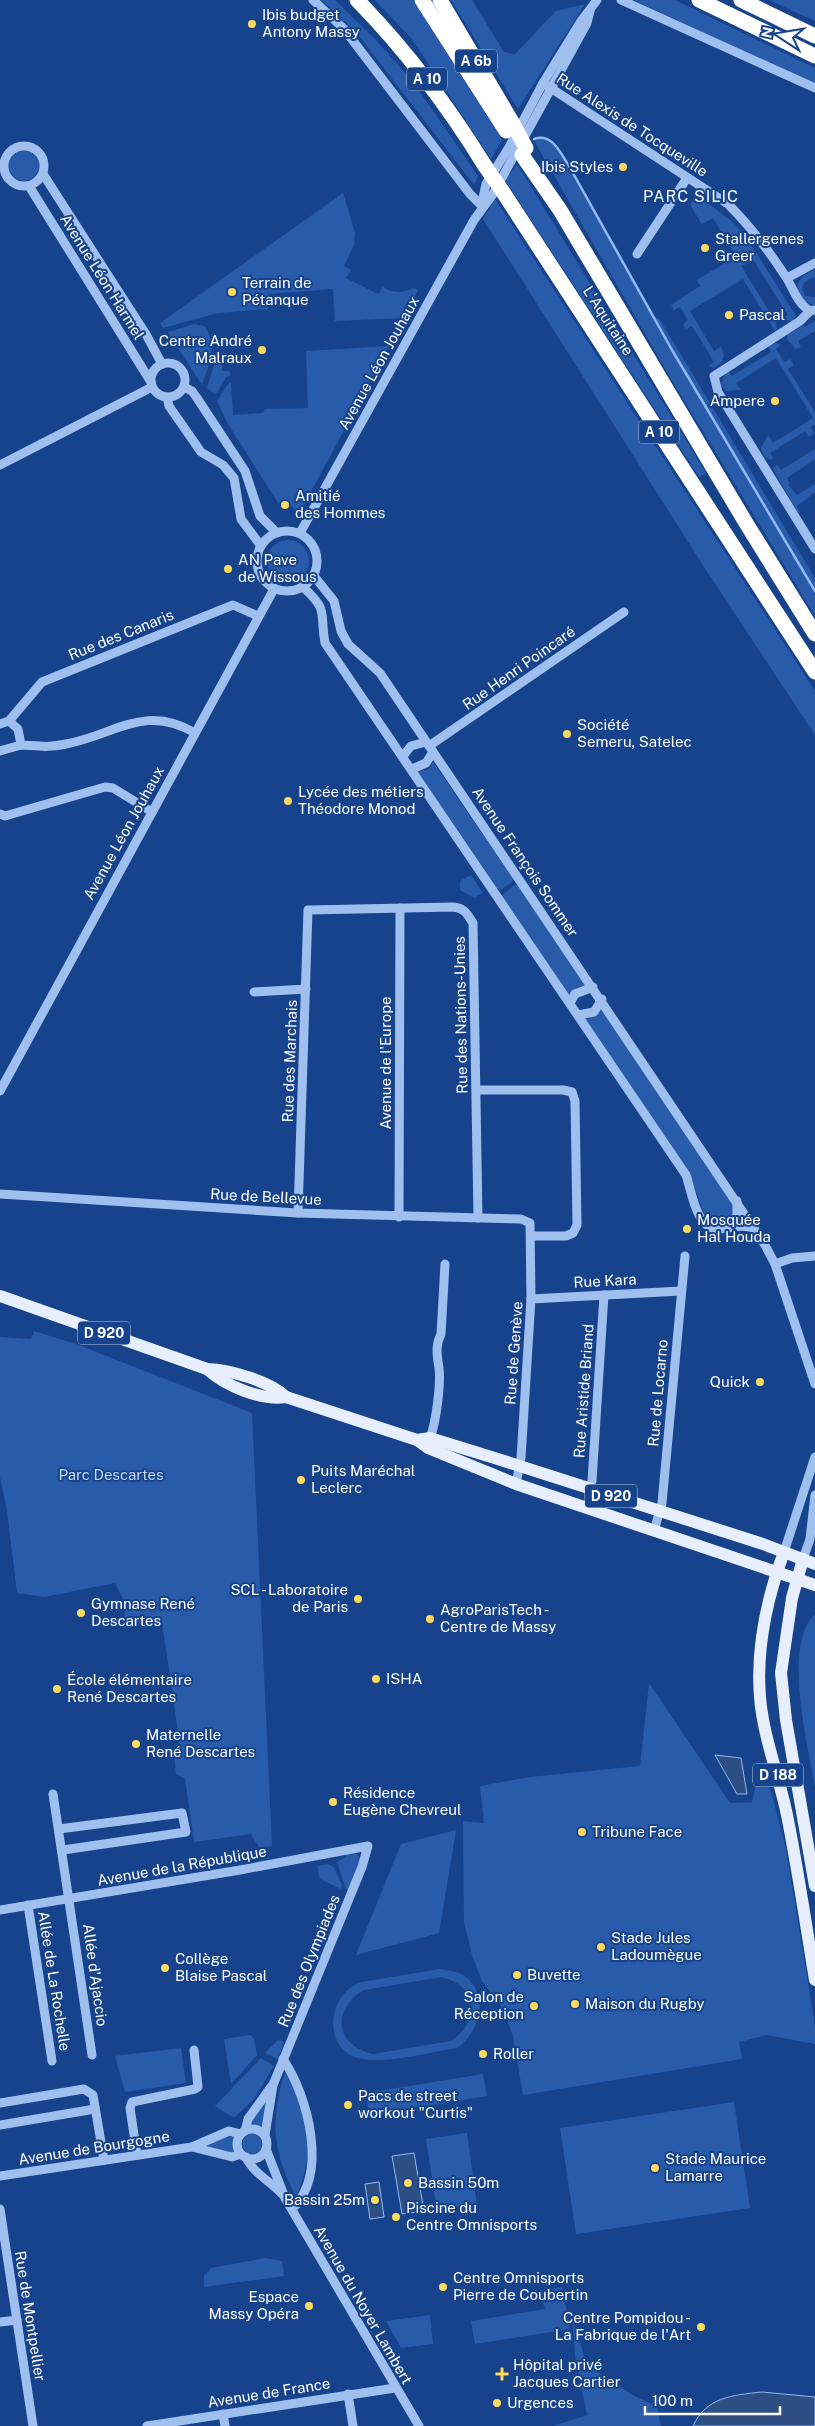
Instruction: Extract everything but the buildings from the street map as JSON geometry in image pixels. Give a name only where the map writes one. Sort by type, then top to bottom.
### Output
[{"type":"highway","name":"L'Aquitaine","points":[[357,0],[426,78],[454,116],[815,672]]},
{"type":"highway","name":"A 10","points":[[422,0],[509,126]]},
{"type":"highway","name":"A 6b","points":[[440,0],[509,126],[560,210]]},
{"type":"highway","points":[[699,0],[815,56]]},
{"type":"highway","points":[[741,0],[815,36]]},
{"type":"highway","name":"L'Aquitaine","points":[[560,210],[746,524],[815,634]]},
{"type":"main road","name":"D 920","points":[[0,1296],[207,1370],[218,1380],[275,1398],[286,1397],[417,1440],[428,1448],[516,1484],[777,1572]]},
{"type":"main road","name":"D 920","points":[[417,1440],[430,1438],[520,1466],[661,1511],[809,1562]]},
{"type":"main road","name":"D 188","points":[[784,1552],[764,1620],[760,1652],[760,1698],[795,1854],[815,1980]]},
{"type":"main road","name":"D 188","points":[[809,1562],[797,1579],[783,1649],[781,1673],[786,1720],[815,1886]]},
{"type":"main road","points":[[777,1572],[815,1585]]},
{"type":"street","points":[[313,0],[344,28],[470,194],[482,206]]},
{"type":"street","name":"Avenue Léon Jouhaux","points":[[300,533],[482,206],[492,194],[581,21],[590,11],[596,0]]},
{"type":"street","points":[[621,0],[815,88]]},
{"type":"street","name":"Rue Alexis de Tocqueville","points":[[547,85],[728,204],[748,224],[787,278],[803,306],[813,310],[800,321],[714,376],[718,392],[815,549]]},
{"type":"street","points":[[22,146],[29,146],[41,154],[44,161],[43,174],[39,180],[29,186],[16,185],[10,182],[2,171],[10,151],[22,146]]},
{"type":"street","name":"Avenue Léon Harmel","points":[[43,174],[148,336],[162,364]]},
{"type":"street","points":[[637,254],[687,178]]},
{"type":"street","name":"Avenue Léon Harmel","points":[[29,186],[152,384]]},
{"type":"street","points":[[787,278],[815,263]]},
{"type":"street","points":[[162,364],[176,365],[181,368],[185,378],[184,387],[178,394],[167,397],[160,396],[152,384],[154,370],[162,364]]},
{"type":"street","points":[[0,465],[152,384]]},
{"type":"street","points":[[184,387],[192,391],[233,451],[245,471],[260,516],[277,533]]},
{"type":"street","points":[[167,397],[169,406],[201,452],[223,465],[234,478],[241,519],[261,546]]},
{"type":"street","points":[[284,531],[300,533],[314,547],[318,566],[314,576],[303,587],[284,592],[274,589],[260,576],[257,557],[261,546],[268,538],[277,533],[284,531]]},
{"type":"street","name":"Avenue François Sommer","points":[[314,576],[334,600],[341,631],[348,644],[380,673],[593,987]]},
{"type":"street","points":[[303,587],[318,601],[323,609],[325,643],[686,1174],[700,1217],[709,1227],[718,1230],[732,1226],[754,1228]]},
{"type":"street","name":"Avenue Léon Jouhaux","points":[[0,1091],[274,589]]},
{"type":"street","name":"Rue des Canaris","points":[[5,722],[42,682],[233,605],[258,616]]},
{"type":"street","name":"Rue Henri Poincaré","points":[[429,747],[624,612]]},
{"type":"street","points":[[0,751],[21,744],[39,748],[66,744],[118,727],[158,719],[172,721],[195,733]]},
{"type":"street","points":[[5,722],[18,729],[21,744]]},
{"type":"street","points":[[403,756],[412,746],[429,747],[426,764],[412,769]]},
{"type":"street","points":[[0,814],[5,816],[105,787],[112,788],[152,812]]},
{"type":"street","name":"Avenue de l'Europe","points":[[399,1217],[400,908]]},
{"type":"street","name":"Rue des Nations-Unies","points":[[308,910],[461,908],[473,923],[478,1218]]},
{"type":"street","name":"Rue des Marchais","points":[[298,1213],[308,910]]},
{"type":"street","points":[[570,1003],[575,994],[593,987],[745,1212],[776,1264],[815,1384]]},
{"type":"street","points":[[254,992],[306,989]]},
{"type":"street","points":[[578,1015],[594,1012],[602,999]]},
{"type":"street","points":[[477,1090],[563,1090],[572,1092],[575,1101],[577,1225],[573,1234],[566,1236],[531,1236]]},
{"type":"street","name":"Rue de Bellevue","points":[[0,1194],[298,1213],[521,1219],[530,1223]]},
{"type":"street","points":[[732,1226],[737,1216],[736,1199]]},
{"type":"street","points":[[732,1226],[745,1212]]},
{"type":"street","name":"Rue de Genève","points":[[516,1484],[520,1466],[531,1299],[530,1223]]},
{"type":"street","name":"Rue de Locarno","points":[[654,1530],[661,1511],[685,1256]]},
{"type":"street","points":[[776,1264],[792,1258],[815,1256]]},
{"type":"street","points":[[430,1438],[436,1413],[439,1368],[436,1359],[437,1342],[441,1334],[444,1264]]},
{"type":"street","name":"Rue Kara","points":[[531,1299],[681,1291]]},
{"type":"street","name":"Rue Aristide Briand","points":[[589,1489],[592,1481],[604,1295]]},
{"type":"street","points":[[784,1552],[815,1456]]},
{"type":"street","points":[[809,1562],[815,1495]]},
{"type":"street","name":"Allée d'Ajaccio","points":[[53,1794],[63,1850],[92,2055]]},
{"type":"street","points":[[59,1829],[182,1813],[186,1832],[63,1850]]},
{"type":"street","name":"Avenue de la République","points":[[0,1910],[70,1900],[368,1846]]},
{"type":"street","name":"Rue des Olympiades","points":[[265,2135],[273,2085],[362,1867],[368,1846]]},
{"type":"street","name":"Allée de La Rochelle","points":[[28,1905],[52,2061]]},
{"type":"street","points":[[137,2155],[130,2108],[132,2102],[192,2091],[198,2087],[194,2050]]},
{"type":"street","points":[[283,2059],[302,2092],[311,2125],[309,2173],[300,2199],[292,2209]]},
{"type":"street","name":"Rue des Olympiades","points":[[243,2132],[248,2119],[273,2085]]},
{"type":"street","points":[[0,2102],[84,2090],[93,2095],[104,2160]]},
{"type":"street","points":[[0,2124],[95,2109]]},
{"type":"street","points":[[258,2130],[265,2135],[266,2149],[255,2158],[243,2156],[237,2146],[243,2132],[258,2130]]},
{"type":"street","name":"Avenue de Bourgogne","points":[[0,2176],[192,2147],[229,2131],[243,2132]]},
{"type":"street","name":"Avenue de Bourgogne","points":[[192,2147],[232,2157],[243,2156]]},
{"type":"street","name":"Avenue du Noyer Lambert","points":[[266,2149],[285,2198]]},
{"type":"street","name":"Avenue du Noyer Lambert","points":[[243,2156],[251,2168],[269,2180],[285,2198],[418,2426]]},
{"type":"street","name":"Rue de Montpellier","points":[[0,2209],[33,2426]]},
{"type":"street","points":[[0,2322],[16,2320]]},
{"type":"street","name":"Avenue de France","points":[[147,2426],[395,2388]]},
{"type":"street","points":[[348,2394],[353,2426]]},
{"type":"street","points":[[223,2414],[225,2426]]},
{"type":"green space","points":[[321,0],[335,0],[376,40],[413,82],[478,176],[474,185],[356,32]]},
{"type":"green space","points":[[375,0],[413,0],[502,140],[491,159],[412,39]]},
{"type":"green space","points":[[451,0],[472,0],[504,52],[515,54],[556,11],[585,4],[518,109]]},
{"type":"green space","points":[[634,0],[675,0],[815,68],[815,85]]},
{"type":"green space","points":[[769,0],[815,0],[815,21]]},
{"type":"green space","points":[[540,136],[550,140],[568,162],[656,318],[659,318],[815,578],[815,616],[671,379],[533,139]]},
{"type":"green space","points":[[24,151],[30,152],[38,160],[38,172],[30,180],[24,181],[18,180],[10,172],[9,166],[10,160],[18,152]]},
{"type":"green space","points":[[517,164],[706,473],[699,477],[505,180]]},
{"type":"green space","points":[[343,193],[355,233],[354,245],[344,266],[351,270],[346,278],[378,294],[383,287],[390,291],[398,292],[413,288],[418,290],[404,318],[335,321],[333,289],[268,294],[268,309],[218,313],[163,328],[160,323]]},
{"type":"green space","points":[[697,195],[734,223],[747,238],[796,316],[791,321],[782,319],[788,315],[754,261],[741,266],[776,322],[777,328],[775,331],[743,279],[690,311],[714,351],[721,347],[724,355],[722,362],[714,368],[708,366],[714,362],[692,326],[686,329],[683,324],[688,320],[680,307],[674,310],[671,305],[700,286],[697,280],[736,256],[713,218],[702,224],[690,205]]},
{"type":"green space","points":[[495,199],[815,691],[815,735],[706,570],[483,219]]},
{"type":"green space","points":[[815,269],[815,277],[806,281],[802,287],[805,296],[815,297],[815,305],[803,299],[798,291],[798,287],[801,278]]},
{"type":"green space","points":[[815,321],[815,331],[798,341],[801,347],[795,349],[787,339],[787,335],[803,325],[805,327]]},
{"type":"green space","points":[[194,324],[204,326],[211,340],[211,355],[202,385],[168,332]]},
{"type":"green space","points":[[776,343],[781,345],[776,349],[784,362],[790,359],[794,365],[788,369],[815,412],[815,425],[811,427],[814,433],[809,437],[805,431],[770,453],[773,458],[770,460],[764,456],[761,448],[768,435],[773,443],[813,418],[776,358],[736,383],[741,390],[726,391],[721,384],[728,371],[732,376],[771,352],[768,346]]},
{"type":"green space","points":[[389,346],[298,516],[292,506],[280,506],[228,424],[217,401],[227,385],[231,382],[233,415],[263,413],[265,409],[308,408],[306,351]]},
{"type":"green space","points":[[222,358],[222,371],[230,371],[230,376],[226,377],[217,393],[212,392],[207,388],[216,359]]},
{"type":"green space","points":[[815,449],[815,459],[787,478],[790,484],[788,485],[797,495],[815,484],[815,492],[797,506],[800,512],[797,511],[773,469],[777,465],[781,470]]},
{"type":"green space","points":[[288,540],[303,546],[309,561],[303,576],[288,582],[273,576],[267,561],[273,546]]},
{"type":"green space","points":[[433,762],[513,879],[512,882],[501,890],[498,889],[418,772],[429,769]]},
{"type":"green space","points":[[471,875],[483,893],[474,898],[460,890],[460,881]]},
{"type":"green space","points":[[514,885],[517,885],[585,985],[577,987],[570,996],[502,896]]},
{"type":"green space","points":[[601,1009],[734,1205],[734,1212],[726,1223],[716,1225],[705,1217],[695,1188],[682,1161],[585,1019],[596,1016]]},
{"type":"green space","name":"Parc Descartes","points":[[34,1331],[76,1344],[252,1413],[272,1846],[259,1847],[251,1834],[194,1842],[185,1779],[176,1774],[174,1754],[181,1753],[162,1622],[122,1627],[126,1605],[115,1583],[44,1597],[17,1593],[7,1511],[0,1477],[0,1337],[31,1339]]},
{"type":"green space","points":[[815,1614],[815,1787],[803,1722],[799,1672],[800,1649],[805,1629]]},
{"type":"green space","name":"Stade Jules Ladoumègue","points":[[649,1683],[730,1803],[752,1802],[759,1771],[771,1791],[786,1849],[815,2026],[815,2044],[767,2035],[739,2042],[742,2059],[523,2095],[513,2036],[503,2008],[482,1981],[472,1955],[464,1922],[463,1821],[484,1823],[480,1786],[530,1777],[640,1766]]},
{"type":"green space","points":[[456,1830],[439,1933],[356,1955],[401,1844]]},
{"type":"green space","points":[[354,1852],[359,1856],[360,1862],[348,1890],[337,1862],[346,1857],[346,1853]]},
{"type":"green space","points":[[328,1864],[334,1867],[342,1885],[341,1889],[320,1879],[317,1866]]},
{"type":"green space","points":[[440,1969],[460,1974],[466,1977],[478,1994],[480,2004],[476,2024],[465,2041],[457,2048],[394,2059],[369,2060],[358,2058],[347,2053],[339,2044],[334,2033],[333,2022],[335,2009],[341,1998],[349,1989],[361,1982]],"holes":[[[441,1977],[453,1981],[468,1995],[471,2004],[471,2014],[461,2033],[451,2041],[373,2054],[360,2050],[345,2035],[342,2026],[342,2016],[353,1998],[364,1990]]]},
{"type":"green space","points":[[250,2035],[254,2039],[257,2055],[231,2084],[224,2039]]},
{"type":"green space","points":[[278,2040],[284,2042],[278,2059],[265,2053]]},
{"type":"green space","points":[[181,2048],[186,2083],[125,2092],[115,2056]]},
{"type":"green space","points":[[261,2058],[274,2066],[254,2099],[234,2118],[215,2106]]},
{"type":"green space","points":[[285,2072],[301,2099],[306,2115],[308,2132],[306,2166],[296,2196],[282,2165],[276,2135],[277,2105]]},
{"type":"green space","points":[[483,2074],[487,2096],[369,2115],[366,2093]]},
{"type":"green space","points":[[267,2097],[262,2126],[249,2125]]},
{"type":"green space","name":"Stade Maurice Lamarre","points":[[734,2102],[750,2208],[576,2234],[560,2128]]},
{"type":"green space","points":[[467,2133],[477,2205],[437,2211],[426,2139]]},
{"type":"green space","points":[[227,2134],[235,2136],[234,2154],[200,2147]]},
{"type":"green space","points":[[252,2134],[259,2137],[262,2144],[259,2151],[252,2154],[245,2151],[242,2144],[245,2137]]},
{"type":"green space","points":[[265,2258],[282,2261],[284,2276],[204,2287],[204,2276],[211,2268]]},
{"type":"green space","points":[[562,2287],[570,2329],[475,2344],[471,2321],[545,2309],[539,2291]]},
{"type":"green space","points":[[430,2315],[433,2344],[401,2348],[386,2321]]},
{"type":"green space","points":[[572,2317],[587,2365],[631,2394],[657,2407],[661,2426],[553,2426],[587,2415],[576,2363]]},
{"type":"shaded area","points":[[715,1755],[741,1758],[747,1794],[737,1794]]},
{"type":"shaded area","name":"Bassin 50m","points":[[414,2153],[424,2211],[402,2214],[392,2156]]},
{"type":"shaded area","name":"Bassin 25m","points":[[379,2182],[384,2217],[370,2219],[365,2184]]},
{"type":"shaded area","points":[[762,2392],[815,2397],[815,2426],[693,2426],[705,2409],[721,2399],[741,2394]]},
{"type":"waterway","points":[[534,139],[540,138],[551,141],[563,156],[672,350],[815,591]]},
{"type":"place","name":"Ibis budget Antony Massy","points":[[252,24]]},
{"type":"place","name":"Ibis Styles","points":[[623,167]]},
{"type":"place","name":"Stallergenes Greer","points":[[705,248]]},
{"type":"place","name":"Terrain de Pétanque","points":[[232,292]]},
{"type":"place","name":"Pascal","points":[[729,315]]},
{"type":"place","name":"Centre André Malraux","points":[[262,350]]},
{"type":"place","name":"Ampere","points":[[775,401]]},
{"type":"place","name":"Amitié des Hommes","points":[[285,505]]},
{"type":"place","name":"AN Pave de Wissous","points":[[228,569]]},
{"type":"place","name":"Société Semeru, Satelec","points":[[567,734]]},
{"type":"place","name":"Lycée des métiers Théodore Monod","points":[[288,801]]},
{"type":"place","name":"Mosquée Hal Houda","points":[[687,1229]]},
{"type":"place","name":"Quick","points":[[760,1382]]},
{"type":"place","name":"Puits Maréchal Leclerc","points":[[301,1480]]},
{"type":"place","name":"SCL - Laboratoire de Paris","points":[[358,1599]]},
{"type":"place","name":"Gymnase René Descartes","points":[[81,1613]]},
{"type":"place","name":"AgroParisTech - Centre de Massy","points":[[430,1619]]},
{"type":"place","name":"ISHA","points":[[376,1679]]},
{"type":"place","name":"École élémentaire René Descartes","points":[[57,1689]]},
{"type":"place","name":"Maternelle René Descartes","points":[[136,1744]]},
{"type":"place","name":"Résidence Eugène Chevreul","points":[[333,1802]]},
{"type":"place","name":"Tribune Face","points":[[582,1832]]},
{"type":"place","name":"Stade Jules Ladoumègue","points":[[601,1947]]},
{"type":"place","name":"Collège Blaise Pascal","points":[[165,1968]]},
{"type":"place","name":"Buvette","points":[[517,1975]]},
{"type":"place","name":"Maison du Rugby","points":[[575,2004]]},
{"type":"place","name":"Salon de Réception","points":[[534,2006]]},
{"type":"place","name":"Roller","points":[[483,2054]]},
{"type":"place","name":"Pacs de street workout \"Curtis\"","points":[[348,2105]]},
{"type":"place","name":"Stade Maurice Lamarre","points":[[655,2168]]},
{"type":"place","name":"Bassin 50m","points":[[408,2183]]},
{"type":"place","name":"Bassin 25m","points":[[375,2200]]},
{"type":"place","name":"Piscine du Centre Omnisports","points":[[396,2217]]},
{"type":"place","name":"Centre Omnisports Pierre de Coubertin","points":[[443,2287]]},
{"type":"place","name":"Espace Massy Opéra","points":[[309,2306]]},
{"type":"place","name":"Centre Pompidou - La Fabrique de l'Art","points":[[701,2327]]},
{"type":"place","name":"Hôpital privé Jacques Cartier","points":[[502,2374]]},
{"type":"place","name":"Urgences","points":[[497,2403]]},
{"type":"district","name":"PARC SILIC","points":[[691,196]]}]
